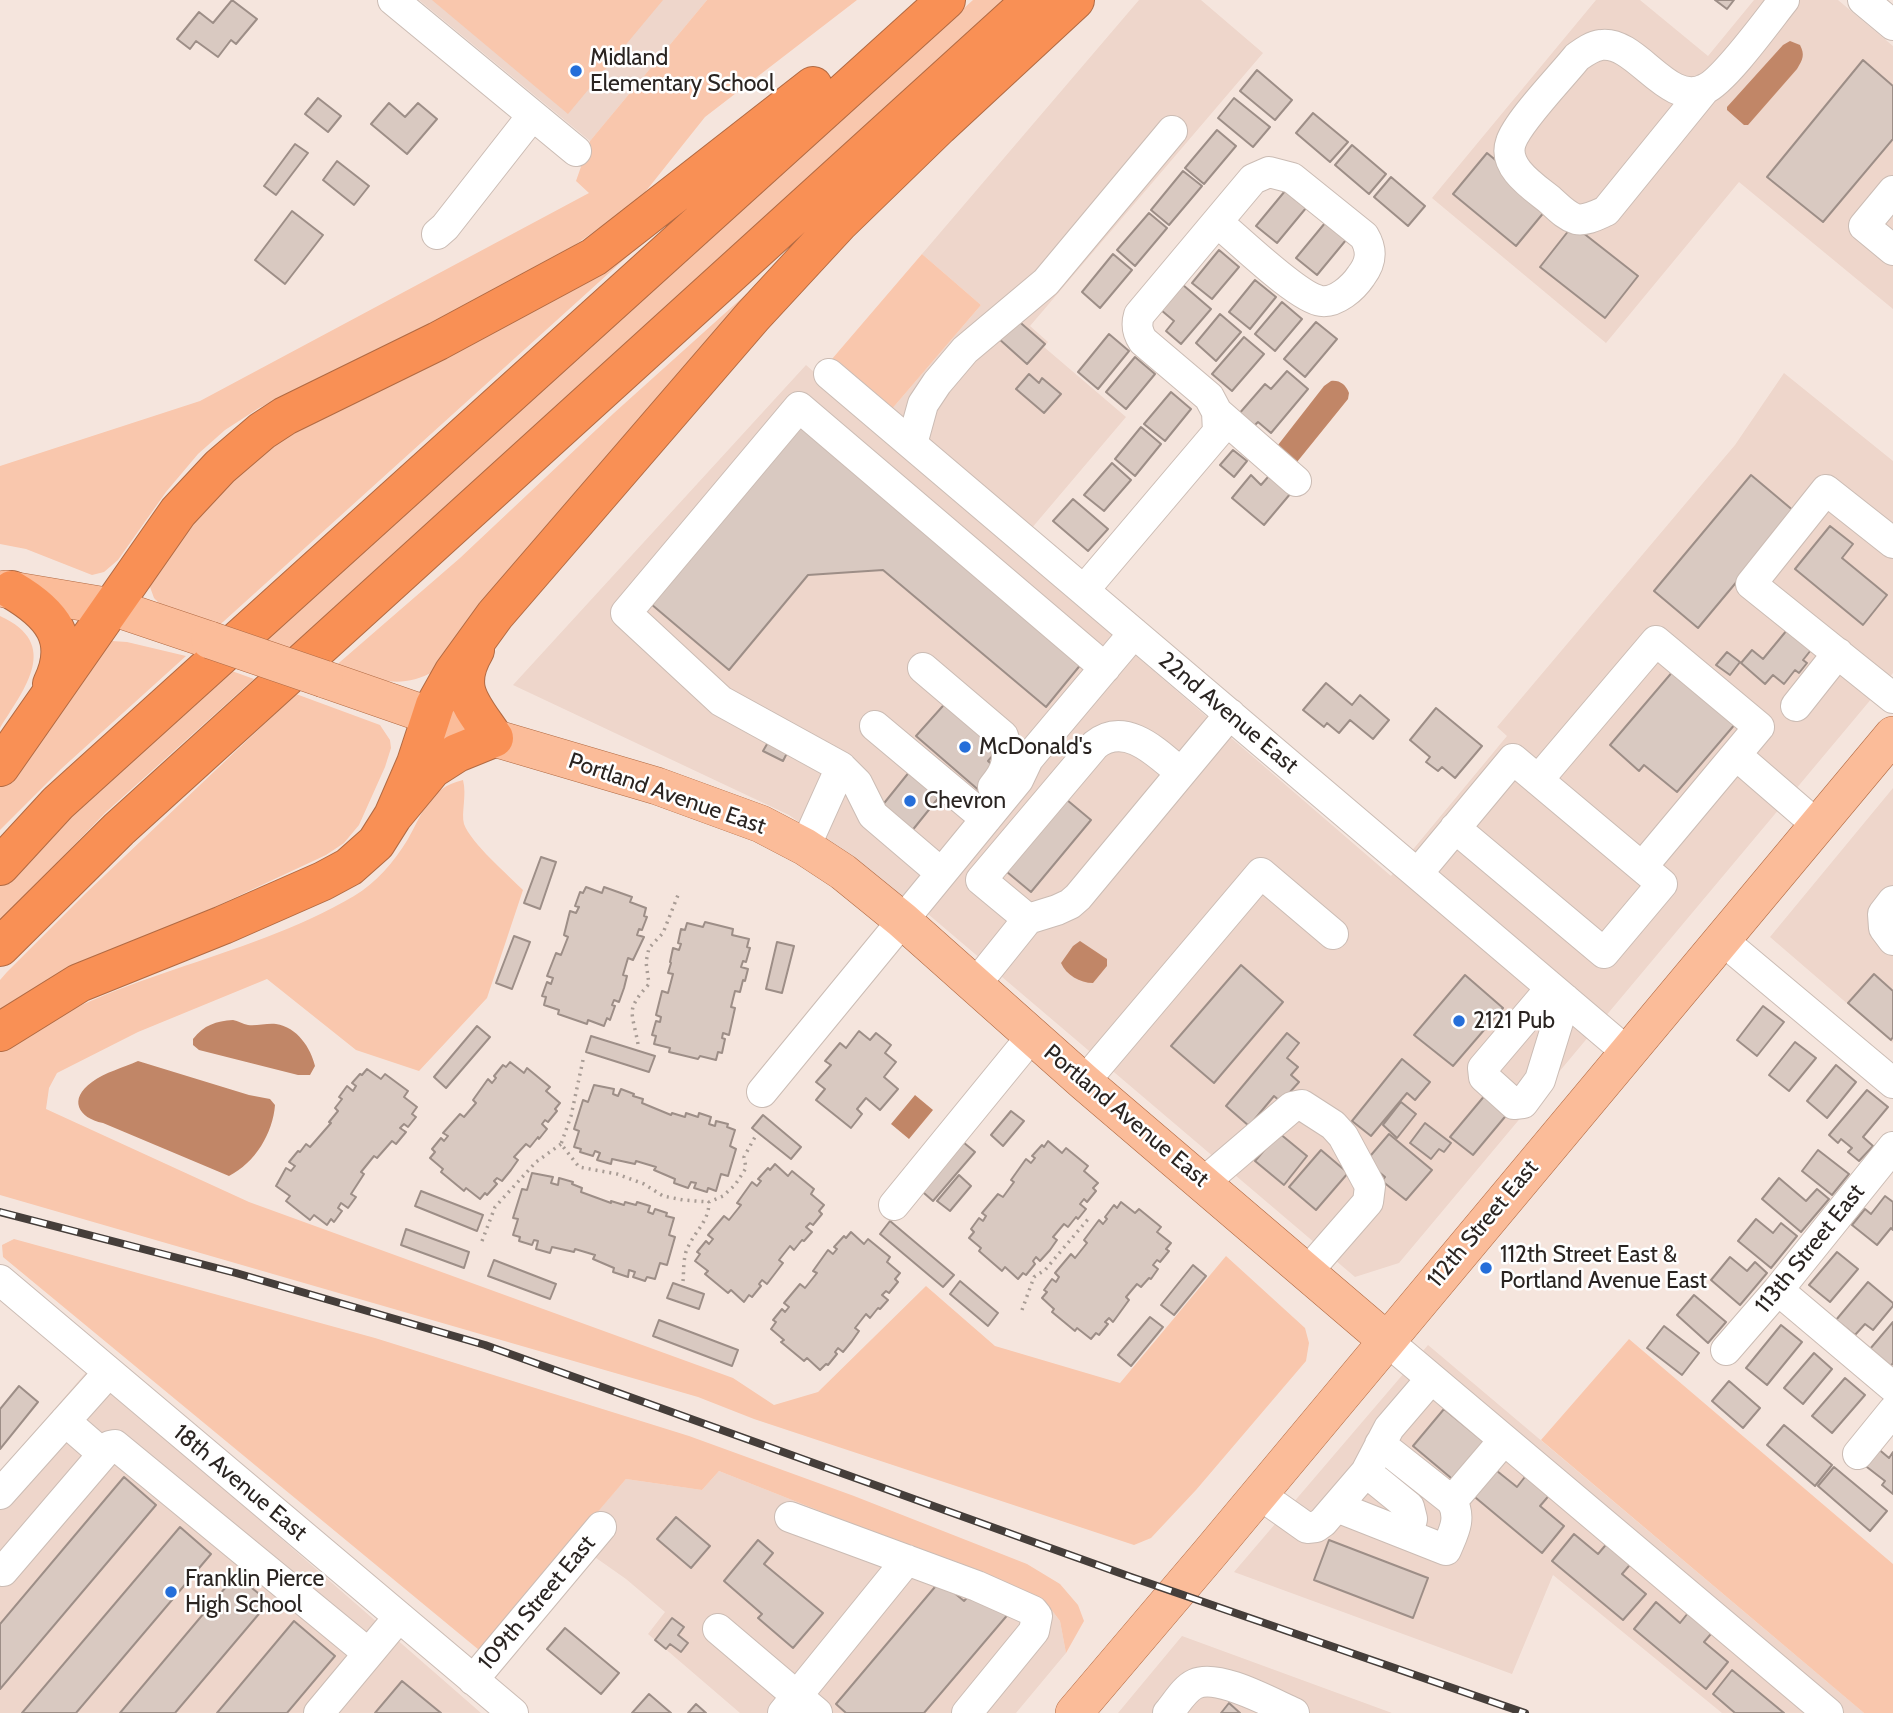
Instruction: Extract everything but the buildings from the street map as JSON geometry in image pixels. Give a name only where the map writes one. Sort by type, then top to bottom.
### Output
[{"type":"highway","points":[[0,767],[178,512],[220,467],[262,431],[285,416],[438,341],[594,257],[922,0]]},
{"type":"highway","points":[[0,866],[58,803],[946,0]]},
{"type":"highway","points":[[0,947],[119,829],[1032,0]]},
{"type":"highway","points":[[393,816],[416,763],[431,715],[453,673],[495,615],[753,316],[830,233],[939,126],[1074,0]]},
{"type":"highway","points":[[6,589],[31,601],[45,614],[59,637],[61,660],[40,710]]},
{"type":"highway","points":[[0,1032],[79,983],[323,881],[349,867],[376,843],[393,816],[432,769],[457,753],[494,738],[470,703],[464,677],[466,664],[495,615]]},
{"type":"main road","name":"Portland Avenue East","points":[[6,589],[112,607],[494,738],[694,799],[761,824],[805,847],[902,920],[1084,1082],[1386,1340]]},
{"type":"main road","name":"112th Street East","points":[[1074,1713],[1817,825],[1887,753]]},
{"type":"street","points":[[393,0],[576,151]]},
{"type":"street","points":[[1705,89],[1690,93],[1671,86],[1627,52],[1616,46],[1602,44],[1577,57],[1519,128],[1511,142],[1509,154],[1523,178],[1568,215],[1578,219],[1592,218],[1606,211],[1705,89],[1727,70],[1784,0]]},
{"type":"street","points":[[1863,0],[1893,25]]},
{"type":"street","points":[[437,234],[446,227],[532,116]]},
{"type":"street","points":[[912,444],[923,404],[937,383],[965,350],[1046,282],[1172,131]]},
{"type":"street","points":[[1217,222],[1298,290],[1320,301],[1331,300],[1358,281],[1370,257],[1368,244],[1364,236],[1292,178],[1278,173],[1261,174],[1253,179],[1139,315],[1136,323],[1143,341],[1209,397],[1217,412],[1296,481]]},
{"type":"street","points":[[1893,191],[1864,226],[1893,250]]},
{"type":"street","name":"22nd Avenue East","points":[[829,374],[1627,1052]]},
{"type":"street","points":[[827,431],[856,397]]},
{"type":"street","points":[[942,873],[873,815],[858,783],[841,767],[720,701],[626,613],[799,407],[1105,668]]},
{"type":"street","points":[[1084,590],[1218,432],[1217,412]]},
{"type":"street","points":[[1893,543],[1826,490],[1751,584],[1893,698]]},
{"type":"street","points":[[980,814],[1018,780],[1028,759],[1134,633]]},
{"type":"street","points":[[1538,780],[1656,640],[1759,727],[1642,867]]},
{"type":"street","points":[[1796,706],[1838,653]]},
{"type":"street","points":[[762,1092],[942,873],[1005,773],[1008,752],[1003,736],[923,668]]},
{"type":"street","points":[[975,985],[1028,919],[1057,910],[1078,897],[1230,714]]},
{"type":"street","points":[[875,726],[980,814]]},
{"type":"street","points":[[1028,919],[981,880],[1084,758],[1155,752],[1181,773]]},
{"type":"street","points":[[1736,755],[1817,825]]},
{"type":"street","points":[[1418,873],[1455,828],[1513,759],[1662,884],[1604,953],[1455,828]]},
{"type":"street","points":[[805,847],[841,767]]},
{"type":"street","points":[[1084,1082],[1261,873],[1333,934]]},
{"type":"street","points":[[1893,901],[1883,914],[1884,928],[1893,940]]},
{"type":"street","points":[[1721,939],[1893,1083]]},
{"type":"street","points":[[894,1205],[1032,1036]]},
{"type":"street","points":[[1203,1182],[1292,1107],[1302,1105],[1333,1125],[1343,1136],[1365,1176],[1371,1195],[1368,1202],[1307,1272]]},
{"type":"street","name":"113th Street East","points":[[1727,1350],[1891,1153]]},
{"type":"street","name":"18th Avenue East","points":[[0,1280],[513,1713]]},
{"type":"street","points":[[1778,1290],[1893,1387]]},
{"type":"street","points":[[1386,1340],[1828,1713]]},
{"type":"street","points":[[0,1494],[109,1372]]},
{"type":"street","points":[[1259,1493],[1307,1528],[1316,1527],[1366,1472],[1389,1428],[1431,1379]]},
{"type":"street","points":[[1858,1454],[1893,1411]]},
{"type":"street","points":[[65,1420],[103,1454]]},
{"type":"street","points":[[1452,1501],[1504,1440]]},
{"type":"street","points":[[1337,1507],[1446,1550],[1457,1524],[1458,1514],[1452,1501],[1380,1444]]},
{"type":"street","points":[[0,1569],[2,1571],[110,1446],[115,1445],[122,1448],[368,1653]]},
{"type":"street","points":[[1366,1472],[1409,1507],[1412,1519],[1408,1535]]},
{"type":"street","points":[[790,1517],[977,1586],[1033,1611],[1037,1616],[1034,1631],[967,1713]]},
{"type":"street","name":"109th Street East","points":[[473,1680],[601,1527]]},
{"type":"street","points":[[718,1629],[799,1707],[907,1560]]},
{"type":"street","points":[[318,1713],[399,1617]]},
{"type":"street","points":[[1168,1713],[1189,1688],[1205,1681],[1236,1688],[1294,1713]]},
{"type":"path","points":[[638,1044],[631,1008],[635,999],[649,984],[646,962],[649,948],[663,933],[678,895]]},
{"type":"path","points":[[482,1241],[495,1207],[536,1162],[561,1144],[571,1116],[583,1060]]},
{"type":"path","points":[[561,1144],[579,1167],[617,1174],[644,1184],[663,1196],[709,1202],[723,1196],[735,1185],[746,1168],[744,1157],[755,1137]]},
{"type":"path","points":[[683,1281],[686,1249],[705,1222],[709,1202]]},
{"type":"path","points":[[1022,1310],[1034,1278],[1045,1270],[1089,1218]]},
{"type":"shaded area","name":"Midland Elementary School","points":[[419,0],[707,0],[590,141]]},
{"type":"shaded area","name":"Midland Elementary School","points":[[432,0],[663,0],[568,114]]},
{"type":"shaded area","points":[[707,0],[857,0],[705,117],[638,201],[562,254],[498,290],[259,408],[225,430],[198,454],[166,492],[118,560],[104,572],[92,575],[26,549],[0,544],[0,466],[200,401],[589,193],[576,181],[590,141]]},
{"type":"shaded area","points":[[973,0],[1009,0],[523,441],[285,652],[260,644]]},
{"type":"shaded area","points":[[1139,0],[1201,0],[1263,53],[1030,326],[1048,342],[1044,347],[1126,417],[1031,529],[891,410],[981,305],[922,254]]},
{"type":"shaded area","points":[[1596,0],[1640,0],[1708,56],[1754,0],[1838,0],[1893,46],[1893,309],[1739,182],[1606,343],[1432,198]]},
{"type":"shaded area","points":[[1790,41],[1802,48],[1803,57],[1799,66],[1748,125],[1744,125],[1727,107],[1783,45]]},
{"type":"shaded area","points":[[640,245],[213,631],[163,607],[154,598],[150,587],[153,575],[178,533],[252,454]]},
{"type":"shaded area","points":[[922,254],[981,305],[891,410],[832,359]]},
{"type":"shaded area","points":[[763,279],[434,671],[409,681],[396,682],[333,668],[460,558],[614,413]]},
{"type":"shaded area","points":[[806,365],[1391,876],[1507,736],[1497,727],[1735,445],[1784,373],[1893,461],[1893,673],[1399,1263],[1355,1277],[928,914],[789,815],[513,685]]},
{"type":"shaded area","points":[[1331,381],[1344,385],[1349,393],[1348,399],[1297,462],[1278,451],[1278,445],[1324,386]]},
{"type":"shaded area","points":[[0,616],[19,627],[30,640],[34,653],[27,683],[0,728]]},
{"type":"shaded area","points":[[112,641],[186,656],[61,769],[0,830],[0,784],[103,645]]},
{"type":"shaded area","points":[[229,670],[254,679],[105,813],[0,922],[0,886],[37,848]]},
{"type":"shaded area","points":[[296,694],[380,725],[390,740],[391,748],[385,767],[359,825],[344,843],[326,855],[65,977],[0,1013],[0,980],[7,972],[86,893]]},
{"type":"shaded area","points":[[463,780],[463,820],[468,832],[523,890],[487,998],[419,1071],[356,1050],[267,979],[138,1032],[57,1073],[49,1088],[46,1109],[249,1202],[733,1378],[774,1405],[818,1392],[926,1286],[995,1346],[1120,1383],[1226,1256],[1305,1328],[1309,1343],[1306,1361],[1196,1490],[1151,1538],[1134,1545],[754,1419],[698,1397],[0,1195],[0,1052],[41,1026],[84,1004],[266,937],[354,896],[370,885],[391,864],[435,795]]},
{"type":"shaded area","points":[[1893,788],[1893,1043],[1770,937]]},
{"type":"shaded area","points":[[1080,941],[1107,959],[1107,966],[1093,983],[1074,978],[1061,963]]},
{"type":"shaded area","points":[[233,1020],[248,1025],[276,1024],[297,1034],[310,1052],[315,1066],[310,1075],[298,1075],[199,1050],[193,1045],[193,1039],[206,1027]]},
{"type":"shaded area","points":[[138,1061],[270,1099],[275,1105],[274,1116],[261,1146],[247,1163],[229,1176],[87,1117],[82,1112],[78,1101],[85,1088],[103,1075]]},
{"type":"shaded area","points":[[915,1095],[933,1110],[909,1139],[891,1124]]},
{"type":"shaded area","points":[[14,1239],[375,1338],[689,1436],[854,1496],[1027,1564],[1060,1584],[1078,1605],[1084,1621],[1066,1653],[1060,1621],[1044,1600],[719,1471],[702,1490],[626,1479],[479,1650],[3,1257],[2,1245]]},
{"type":"shaded area","points":[[1629,1339],[1893,1564],[1893,1713],[1864,1713],[1541,1440]]},
{"type":"shaded area","points":[[1428,1345],[1864,1713],[1722,1713],[1553,1575],[1512,1674],[1234,1572]]},
{"type":"shaded area","name":"Franklin Pierce High School","points":[[88,1370],[481,1713],[0,1713],[0,1472]]},
{"type":"shaded area","points":[[719,1471],[1044,1600],[1060,1621],[1066,1653],[1016,1713],[740,1713],[648,1634],[665,1612],[626,1579],[572,1541],[626,1479],[702,1490]]},
{"type":"shaded area","points":[[1182,1636],[1392,1713],[1118,1713]]},
{"type":"railway","points":[[0,1212],[236,1273],[485,1345],[1131,1577],[1525,1713]]},
{"type":"place","name":"Midland Elementary School","points":[[576,71]]},
{"type":"place","name":"McDonald's","points":[[965,747]]},
{"type":"place","name":"Chevron","points":[[910,801]]},
{"type":"place","name":"2121 Pub","points":[[1459,1021]]},
{"type":"place","name":"112th Street East & Portland Avenue East","points":[[1486,1268]]},
{"type":"place","name":"Franklin Pierce High School","points":[[171,1592]]}]
